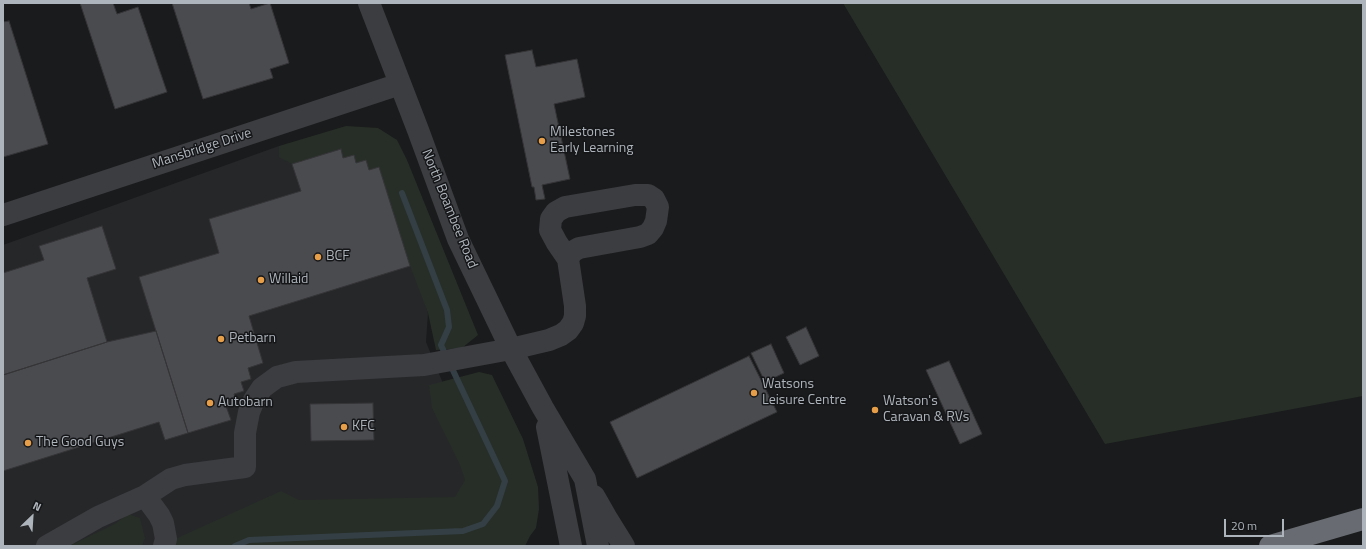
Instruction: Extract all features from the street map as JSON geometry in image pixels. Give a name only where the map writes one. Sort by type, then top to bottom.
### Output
[{"type":"highway","points":[[1270,546],[1363,519]]},
{"type":"street","name":"North Boambee Road","points":[[369,3],[458,239],[511,350],[585,479],[598,546]]},
{"type":"street","name":"Mansbridge Drive","points":[[3,214],[400,84]]},
{"type":"street","points":[[47,546],[98,517],[145,496],[171,480],[185,475],[245,466],[245,433],[249,412],[254,400],[262,388],[277,377],[296,372],[432,364],[511,350],[549,340],[561,335],[568,330],[573,323],[575,306],[568,259],[550,230],[551,219],[556,212],[565,207],[635,195],[648,195],[654,199],[658,207],[656,221],[648,234],[640,237],[580,248],[572,252],[568,259]]},
{"type":"street","name":"North Boambee Road","points":[[543,408],[567,542]]},
{"type":"street","points":[[585,479],[624,546]]},
{"type":"street","points":[[145,496],[163,523],[166,540],[164,546]]},
{"type":"shaded area","points":[[843,3],[1363,3],[1363,396],[1105,444]]},
{"type":"shaded area","points":[[346,126],[378,128],[397,140],[407,160],[478,335],[462,348],[436,350],[428,313],[410,266],[379,167],[369,170],[366,161],[356,163],[354,155],[343,158],[341,149],[292,164],[279,157],[279,146]]},
{"type":"shaded area","points":[[375,135],[428,313],[426,342],[449,398],[479,501],[198,546],[3,546],[3,245],[279,146]]},
{"type":"shaded area","points":[[479,372],[492,375],[523,439],[538,487],[539,509],[536,528],[525,546],[173,546],[175,539],[281,491],[299,500],[455,497],[465,480],[460,465],[432,408],[429,385]]},
{"type":"shaded area","points":[[128,514],[140,518],[145,538],[142,546],[69,546],[115,524]]},
{"type":"building","points":[[80,3],[113,3],[117,14],[138,7],[167,92],[115,109]]},
{"type":"building","points":[[172,3],[249,3],[251,9],[270,3],[289,63],[270,69],[273,78],[203,99]]},
{"type":"building","points":[[9,21],[48,144],[3,157],[3,22]]},
{"type":"building","name":"Milestones Early Learning","points":[[532,50],[536,67],[577,59],[585,97],[554,104],[570,179],[542,185],[545,199],[536,200],[505,55]]},
{"type":"building","points":[[341,149],[343,158],[354,155],[356,163],[366,160],[369,170],[379,167],[410,266],[249,316],[263,363],[248,368],[251,379],[241,382],[244,391],[234,394],[237,403],[226,406],[231,420],[188,433],[139,277],[219,253],[209,219],[301,191],[292,164]]},
{"type":"building","points":[[102,226],[116,269],[87,278],[107,342],[3,375],[3,273],[44,260],[39,246]]},
{"type":"building","points":[[806,327],[819,356],[800,365],[786,337]]},
{"type":"building","points":[[156,331],[188,433],[165,440],[159,422],[3,471],[3,375],[107,342]]},
{"type":"building","points":[[771,344],[784,373],[765,382],[751,353]]},
{"type":"building","points":[[749,356],[777,412],[637,478],[610,422]]},
{"type":"building","points":[[949,361],[982,434],[960,444],[926,370]]},
{"type":"building","points":[[373,403],[374,440],[311,441],[310,404]]},
{"type":"waterway","points":[[402,193],[447,310],[449,327],[441,345],[446,356]]},
{"type":"waterway","points":[[235,546],[249,540],[463,531],[483,524],[497,506],[505,481],[450,364]]},
{"type":"place","name":"Milestones Early Learning","points":[[542,141]]},
{"type":"place","name":"BCF","points":[[318,257]]},
{"type":"place","name":"Willaid","points":[[261,280]]},
{"type":"place","name":"Petbarn","points":[[221,339]]},
{"type":"place","name":"Watsons Leisure Centre","points":[[754,393]]},
{"type":"place","name":"Autobarn","points":[[210,403]]},
{"type":"place","name":"Watson's Caravan & RVs","points":[[875,410]]},
{"type":"place","name":"KFC","points":[[344,427]]},
{"type":"place","name":"The Good Guys","points":[[28,443]]}]
